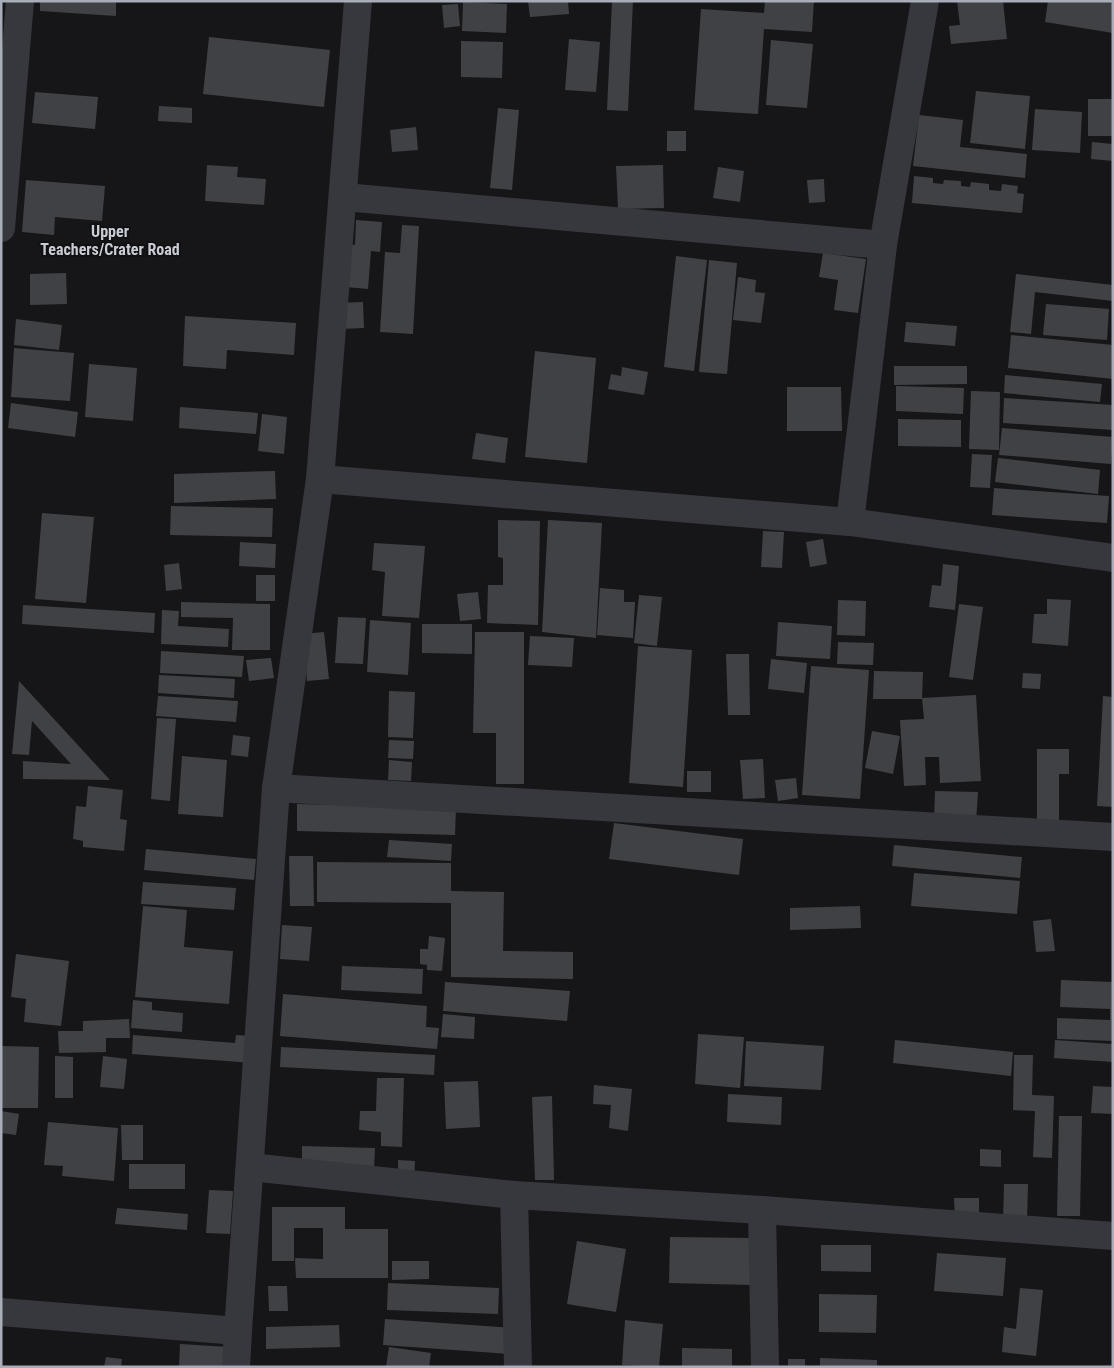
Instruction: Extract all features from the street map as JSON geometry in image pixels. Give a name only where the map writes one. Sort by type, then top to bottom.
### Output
[{"type":"street","points":[[1,228],[4,165],[20,1]]},
{"type":"street","points":[[236,1367],[276,788],[320,479],[344,197],[358,1]]},
{"type":"street","points":[[850,522],[883,245],[925,1]]},
{"type":"street","points":[[344,197],[883,245]]},
{"type":"street","points":[[320,479],[850,522],[1113,558]]},
{"type":"street","points":[[276,788],[1113,837]]},
{"type":"street","points":[[251,1167],[514,1195],[762,1210],[1113,1236]]},
{"type":"street","points":[[514,1195],[518,1367]]},
{"type":"street","points":[[762,1210],[765,1367]]},
{"type":"street","points":[[1,1312],[238,1330]]},
{"type":"building","points":[[40,1],[116,1],[116,16],[40,11]]},
{"type":"building","points":[[528,1],[568,1],[569,14],[530,17]]},
{"type":"building","points":[[612,1],[633,1],[628,111],[607,110]]},
{"type":"building","points":[[765,1],[814,1],[812,32],[764,29],[758,114],[694,110],[701,9],[764,13]]},
{"type":"building","points":[[957,1],[1003,1],[1007,39],[951,44],[949,26],[960,25]]},
{"type":"building","points":[[1048,1],[1113,1],[1113,33],[1045,22]]},
{"type":"building","points":[[463,2],[507,4],[506,33],[462,31]]},
{"type":"building","points":[[458,4],[460,26],[444,28],[442,5]]},
{"type":"building","points":[[209,37],[330,50],[324,107],[203,94]]},
{"type":"building","points":[[569,39],[600,42],[596,92],[565,90]]},
{"type":"building","points":[[771,40],[813,44],[807,108],[766,105]]},
{"type":"building","points":[[461,41],[503,42],[502,78],[461,77]]},
{"type":"building","points":[[976,91],[1030,96],[1025,149],[970,143]]},
{"type":"building","points":[[35,92],[98,97],[95,129],[32,123]]},
{"type":"building","points":[[1088,99],[1113,99],[1113,136],[1088,136]]},
{"type":"building","points":[[159,106],[192,108],[192,123],[158,121]]},
{"type":"building","points":[[498,108],[519,110],[512,190],[490,188]]},
{"type":"building","points":[[1035,109],[1082,112],[1080,153],[1032,150]]},
{"type":"building","points":[[919,115],[963,120],[960,147],[1027,154],[1025,178],[913,166]]},
{"type":"building","points":[[416,127],[418,150],[392,152],[390,130]]},
{"type":"building","points":[[667,131],[686,131],[686,151],[667,151]]},
{"type":"building","points":[[1092,142],[1113,144],[1113,161],[1091,159]]},
{"type":"building","points":[[207,165],[238,167],[237,177],[266,179],[264,205],[205,201]]},
{"type":"building","points":[[663,165],[664,208],[618,209],[616,166]]},
{"type":"building","points":[[718,167],[744,171],[740,202],[713,198]]},
{"type":"building","points":[[914,176],[933,178],[933,183],[943,184],[944,180],[961,181],[961,186],[970,187],[971,182],[989,184],[989,190],[1001,191],[1002,184],[1018,186],[1017,193],[1024,194],[1022,213],[912,203]]},
{"type":"building","points":[[824,179],[825,202],[809,203],[807,180]]},
{"type":"building","points":[[26,180],[105,186],[102,221],[55,217],[54,235],[22,232]]},
{"type":"building","points":[[356,220],[382,222],[380,252],[371,251],[368,289],[346,287],[349,244],[355,245]]},
{"type":"building","points":[[402,225],[419,226],[413,334],[380,332],[385,252],[400,253]]},
{"type":"building","points":[[823,253],[866,259],[858,313],[834,310],[838,280],[819,277]]},
{"type":"building","points":[[676,256],[707,260],[694,371],[664,367]]},
{"type":"building","points":[[709,260],[737,263],[727,374],[699,372]]},
{"type":"building","points":[[66,273],[67,304],[30,305],[30,274]]},
{"type":"building","points":[[1016,274],[1113,285],[1113,301],[1035,292],[1031,334],[1010,332]]},
{"type":"building","points":[[738,277],[756,280],[755,292],[765,293],[761,323],[733,320]]},
{"type":"building","points":[[363,302],[364,328],[340,329],[339,303]]},
{"type":"building","points":[[1046,304],[1109,309],[1107,340],[1043,335]]},
{"type":"building","points":[[185,316],[296,323],[294,355],[227,350],[226,369],[183,366]]},
{"type":"building","points":[[16,319],[62,325],[59,350],[14,345]]},
{"type":"building","points":[[906,322],[957,326],[955,346],[904,342]]},
{"type":"building","points":[[1011,335],[1113,345],[1113,379],[1008,368]]},
{"type":"building","points":[[14,348],[74,353],[70,401],[11,397]]},
{"type":"building","points":[[535,351],[596,358],[587,463],[525,457]]},
{"type":"building","points":[[89,364],[137,368],[133,421],[85,417]]},
{"type":"building","points":[[894,366],[967,366],[967,384],[894,385]]},
{"type":"building","points":[[622,367],[648,372],[644,395],[608,389],[611,374],[621,376]]},
{"type":"building","points":[[1005,375],[1102,384],[1100,402],[1004,393]]},
{"type":"building","points":[[896,386],[964,388],[963,414],[896,411]]},
{"type":"building","points":[[787,387],[841,387],[842,431],[787,431]]},
{"type":"building","points":[[971,391],[1000,392],[999,450],[969,449]]},
{"type":"building","points":[[1004,398],[1113,405],[1113,430],[1003,423]]},
{"type":"building","points":[[11,403],[78,412],[75,437],[8,428]]},
{"type":"building","points":[[180,407],[258,413],[256,434],[179,428]]},
{"type":"building","points":[[262,414],[287,417],[284,454],[258,451]]},
{"type":"building","points":[[898,419],[961,420],[961,447],[898,446]]},
{"type":"building","points":[[1002,428],[1113,437],[1111,464],[999,455]]},
{"type":"building","points":[[476,433],[508,438],[505,463],[472,459]]},
{"type":"building","points":[[972,454],[992,455],[990,488],[970,487]]},
{"type":"building","points":[[998,458],[1100,470],[1098,494],[995,482]]},
{"type":"building","points":[[275,471],[276,499],[174,503],[174,474]]},
{"type":"building","points":[[994,488],[1109,496],[1107,523],[992,515]]},
{"type":"building","points":[[171,506],[273,508],[272,537],[170,535]]},
{"type":"building","points":[[42,513],[94,517],[86,603],[35,599]]},
{"type":"building","points":[[498,520],[540,521],[538,625],[487,623],[488,585],[503,585],[503,558],[498,557]]},
{"type":"building","points":[[548,520],[602,523],[596,638],[542,632]]},
{"type":"building","points":[[763,531],[784,532],[782,568],[761,567]]},
{"type":"building","points":[[823,539],[827,564],[810,567],[806,542]]},
{"type":"building","points":[[240,542],[276,544],[275,568],[239,566]]},
{"type":"building","points":[[374,543],[425,546],[419,618],[382,616],[385,572],[372,570]]},
{"type":"building","points":[[179,563],[182,589],[166,591],[164,565]]},
{"type":"building","points":[[943,564],[959,566],[955,610],[929,607],[932,585],[941,586]]},
{"type":"building","points":[[256,575],[275,575],[275,601],[256,601]]},
{"type":"building","points":[[600,588],[624,590],[624,602],[635,602],[633,638],[597,635]]},
{"type":"building","points":[[478,592],[481,619],[460,621],[457,594]]},
{"type":"building","points":[[639,595],[662,597],[657,646],[634,643]]},
{"type":"building","points":[[1047,599],[1071,600],[1068,646],[1032,643],[1034,614],[1047,614]]},
{"type":"building","points":[[838,600],[866,601],[865,636],[837,635]]},
{"type":"building","points":[[181,602],[270,604],[270,650],[232,650],[233,618],[181,617]]},
{"type":"building","points":[[959,604],[983,607],[973,680],[949,677]]},
{"type":"building","points":[[23,605],[155,613],[154,633],[22,624]]},
{"type":"building","points":[[162,610],[179,611],[178,626],[229,629],[228,647],[161,644]]},
{"type":"building","points":[[338,617],[366,618],[363,664],[335,663]]},
{"type":"building","points":[[370,620],[411,623],[408,675],[367,672]]},
{"type":"building","points":[[778,622],[832,626],[830,659],[776,656]]},
{"type":"building","points":[[422,624],[472,624],[472,654],[422,653]]},
{"type":"building","points":[[324,632],[329,679],[307,681],[303,634]]},
{"type":"building","points":[[475,632],[524,632],[524,784],[496,784],[496,733],[473,733]]},
{"type":"building","points":[[530,636],[574,638],[572,667],[528,665]]},
{"type":"building","points":[[838,642],[874,643],[873,665],[837,664]]},
{"type":"building","points":[[638,646],[692,650],[683,787],[629,783]]},
{"type":"building","points":[[161,651],[244,656],[242,677],[160,673]]},
{"type":"building","points":[[726,654],[749,654],[750,715],[728,715]]},
{"type":"building","points":[[271,658],[274,678],[249,681],[246,660]]},
{"type":"building","points":[[771,659],[807,663],[804,693],[768,689]]},
{"type":"building","points":[[811,666],[869,670],[860,799],[802,795]]},
{"type":"building","points":[[874,671],[923,672],[922,699],[873,699]]},
{"type":"building","points":[[1023,673],[1041,674],[1040,689],[1022,688]]},
{"type":"building","points":[[159,675],[235,679],[234,698],[158,693]]},
{"type":"building","points":[[19,681],[110,780],[23,779],[23,761],[71,764],[32,721],[29,755],[12,754]]},
{"type":"building","points":[[389,691],[415,692],[413,738],[388,737]]},
{"type":"building","points":[[976,695],[981,781],[940,783],[939,757],[925,757],[926,785],[904,786],[900,720],[924,719],[922,698]]},
{"type":"building","points":[[158,696],[238,701],[236,722],[156,716]]},
{"type":"building","points":[[1103,696],[1113,697],[1113,807],[1097,806]]},
{"type":"building","points":[[157,718],[176,719],[170,801],[151,799]]},
{"type":"building","points":[[872,731],[900,736],[893,774],[865,768]]},
{"type":"building","points":[[233,735],[250,737],[248,757],[231,755]]},
{"type":"building","points":[[389,740],[414,741],[413,759],[388,758]]},
{"type":"building","points":[[1037,749],[1069,749],[1069,774],[1059,774],[1059,821],[1037,820]]},
{"type":"building","points":[[182,756],[227,760],[223,817],[178,814]]},
{"type":"building","points":[[763,759],[765,798],[743,799],[740,760]]},
{"type":"building","points":[[389,760],[412,762],[411,781],[388,780]]},
{"type":"building","points":[[687,771],[711,771],[711,792],[687,792]]},
{"type":"building","points":[[796,778],[798,798],[778,801],[775,780]]},
{"type":"building","points":[[88,786],[123,790],[120,819],[127,820],[124,851],[83,847],[83,841],[73,839],[76,806],[86,807]]},
{"type":"building","points":[[935,791],[978,792],[976,823],[934,821]]},
{"type":"building","points":[[297,804],[456,808],[455,835],[297,831]]},
{"type":"building","points":[[614,823],[743,839],[739,875],[609,859]]},
{"type":"building","points":[[389,840],[452,844],[451,861],[387,857]]},
{"type":"building","points":[[894,845],[1022,857],[1020,878],[892,866]]},
{"type":"building","points":[[146,849],[256,859],[254,880],[144,870]]},
{"type":"building","points":[[289,856],[313,856],[314,906],[290,906]]},
{"type":"building","points":[[317,862],[451,863],[451,891],[504,892],[503,951],[573,952],[573,979],[451,977],[451,903],[317,902]]},
{"type":"building","points":[[914,873],[1020,881],[1017,914],[911,906]]},
{"type":"building","points":[[143,882],[236,888],[234,910],[141,904]]},
{"type":"building","points":[[143,906],[187,910],[184,947],[233,951],[229,1004],[135,997]]},
{"type":"building","points":[[860,906],[861,928],[790,930],[790,908]]},
{"type":"building","points":[[1051,919],[1055,951],[1036,952],[1033,921]]},
{"type":"building","points":[[282,925],[312,927],[309,961],[280,959]]},
{"type":"building","points":[[429,936],[445,938],[442,971],[427,970],[427,965],[420,964],[420,949],[428,949]]},
{"type":"building","points":[[16,954],[69,961],[61,1026],[24,1022],[26,999],[11,997]]},
{"type":"building","points":[[342,966],[423,969],[422,994],[341,990]]},
{"type":"building","points":[[1061,980],[1113,982],[1113,1041],[1057,1039],[1057,1018],[1110,1020],[1110,1009],[1060,1007]]},
{"type":"building","points":[[445,982],[570,991],[567,1021],[443,1011]]},
{"type":"building","points":[[283,994],[427,1006],[426,1027],[439,1028],[437,1049],[280,1036]]},
{"type":"building","points":[[133,1000],[152,1002],[152,1010],[183,1013],[182,1032],[131,1028]]},
{"type":"building","points":[[443,1014],[475,1017],[474,1039],[441,1037]]},
{"type":"building","points":[[129,1019],[130,1038],[106,1038],[106,1052],[59,1053],[58,1031],[83,1031],[83,1021]]},
{"type":"building","points":[[698,1034],[744,1037],[740,1088],[695,1084]]},
{"type":"building","points":[[133,1035],[235,1043],[236,1035],[255,1036],[253,1063],[132,1054]]},
{"type":"building","points":[[895,1040],[1013,1052],[1011,1076],[893,1063]]},
{"type":"building","points":[[1055,1040],[1113,1044],[1113,1062],[1054,1058]]},
{"type":"building","points":[[746,1041],[824,1046],[821,1090],[744,1086]]},
{"type":"building","points":[[1,1046],[39,1047],[38,1108],[1,1108]]},
{"type":"building","points":[[281,1047],[435,1055],[434,1075],[280,1067]]},
{"type":"building","points":[[1014,1055],[1033,1055],[1032,1095],[1054,1096],[1052,1158],[1033,1157],[1035,1111],[1013,1110]]},
{"type":"building","points":[[55,1056],[73,1057],[73,1098],[55,1098]]},
{"type":"building","points":[[103,1056],[127,1059],[124,1089],[100,1087]]},
{"type":"building","points":[[377,1078],[404,1078],[402,1147],[381,1146],[381,1132],[359,1130],[360,1111],[376,1111]]},
{"type":"building","points":[[478,1081],[480,1127],[446,1129],[444,1082]]},
{"type":"building","points":[[594,1085],[632,1089],[628,1131],[609,1128],[611,1105],[593,1104]]},
{"type":"building","points":[[1093,1086],[1113,1087],[1113,1114],[1091,1113]]},
{"type":"building","points":[[728,1094],[782,1097],[781,1125],[727,1122]]},
{"type":"building","points":[[552,1096],[554,1180],[535,1180],[532,1097]]},
{"type":"building","points":[[1,1111],[19,1114],[16,1135],[1,1133]]},
{"type":"building","points":[[1059,1116],[1082,1116],[1080,1216],[1057,1216]]},
{"type":"building","points":[[48,1122],[118,1128],[114,1181],[62,1176],[63,1166],[44,1165]]},
{"type":"building","points":[[121,1125],[143,1125],[143,1160],[122,1160]]},
{"type":"building","points":[[302,1146],[375,1148],[374,1170],[302,1167]]},
{"type":"building","points":[[980,1149],[1001,1150],[1001,1167],[980,1166]]},
{"type":"building","points":[[398,1160],[415,1161],[414,1182],[398,1182]]},
{"type":"building","points":[[129,1164],[185,1164],[185,1189],[129,1189]]},
{"type":"building","points":[[1004,1184],[1028,1184],[1027,1222],[1003,1221]]},
{"type":"building","points":[[209,1190],[233,1191],[230,1234],[206,1233]]},
{"type":"building","points":[[954,1198],[979,1198],[979,1218],[955,1219]]},
{"type":"building","points":[[272,1207],[345,1207],[345,1229],[388,1229],[388,1278],[296,1278],[295,1258],[323,1259],[323,1228],[294,1228],[294,1261],[272,1261]]},
{"type":"building","points":[[117,1208],[188,1214],[187,1230],[115,1224]]},
{"type":"building","points":[[670,1237],[753,1238],[752,1285],[669,1283]]},
{"type":"building","points":[[577,1241],[626,1249],[616,1312],[567,1304]]},
{"type":"building","points":[[821,1245],[871,1245],[871,1272],[821,1271]]},
{"type":"building","points":[[937,1253],[1006,1258],[1003,1296],[934,1291]]},
{"type":"building","points":[[392,1261],[429,1261],[429,1279],[392,1280]]},
{"type":"building","points":[[388,1283],[499,1288],[498,1314],[387,1310]]},
{"type":"building","points":[[268,1286],[287,1286],[288,1311],[269,1311]]},
{"type":"building","points":[[1020,1288],[1043,1290],[1036,1356],[1002,1352],[1004,1327],[1016,1329]]},
{"type":"building","points":[[819,1294],[877,1295],[876,1333],[819,1332]]},
{"type":"building","points":[[385,1319],[512,1328],[511,1354],[383,1345]]},
{"type":"building","points":[[625,1320],[663,1324],[659,1367],[622,1365]]},
{"type":"building","points":[[339,1325],[340,1347],[266,1349],[266,1327]]},
{"type":"building","points":[[180,1344],[229,1347],[228,1367],[179,1367]]},
{"type":"building","points":[[389,1347],[431,1353],[429,1367],[386,1367]]},
{"type":"building","points":[[682,1348],[732,1349],[732,1367],[682,1367]]},
{"type":"building","points":[[106,1357],[122,1359],[121,1367],[104,1367]]},
{"type":"building","points":[[820,1358],[877,1360],[877,1367],[820,1367]]},
{"type":"building","points":[[788,1359],[805,1359],[805,1367],[788,1367]]},
{"type":"district","name":"Upper Teachers/Crater Road","points":[[110,240]]}]
